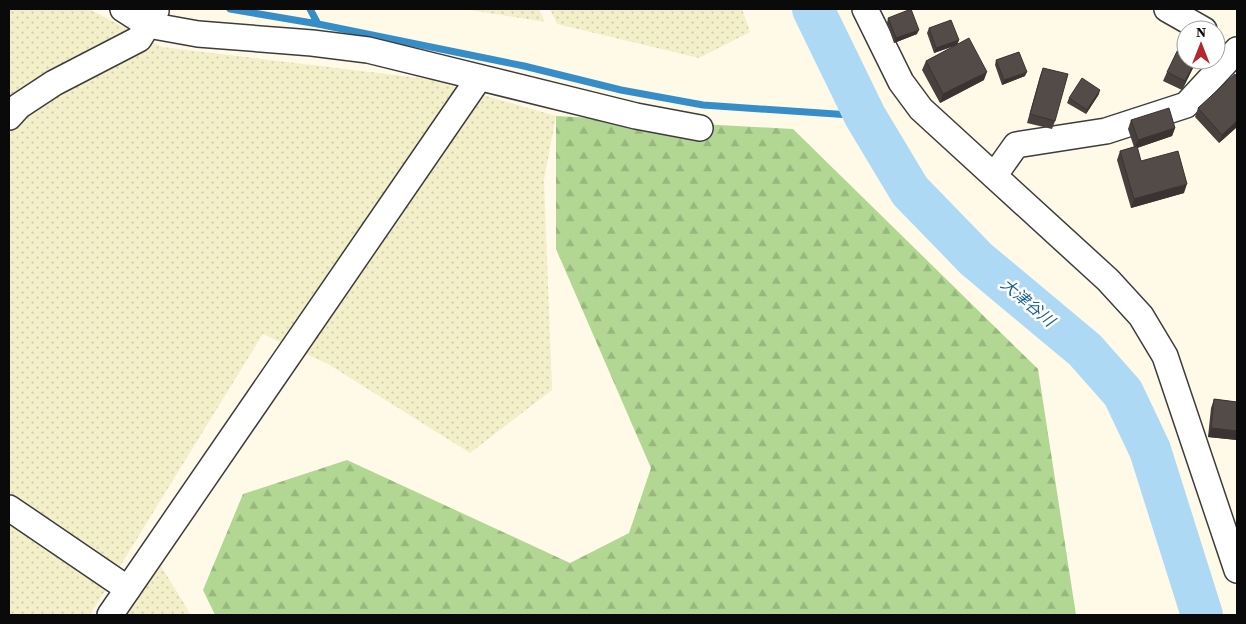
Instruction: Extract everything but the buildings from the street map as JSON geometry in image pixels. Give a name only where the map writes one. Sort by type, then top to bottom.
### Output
[{"type":"street","points":[[123,9],[154,16],[198,34],[368,50],[636,116],[700,128]]},
{"type":"street","points":[[865,9],[902,82],[921,109],[1108,280],[1141,316],[1165,356],[1237,570]]},
{"type":"street","points":[[1167,9],[1186,20]]},
{"type":"street","points":[[9,117],[19,106],[54,83],[139,39],[154,16]]},
{"type":"street","points":[[994,176],[1016,145],[1106,130],[1186,105],[1237,49],[1226,43]]},
{"type":"street","points":[[110,615],[479,78]]},
{"type":"street","points":[[9,508],[128,590]]},
{"type":"shaded area","points":[[9,9],[89,9],[162,47],[428,79],[556,116],[544,180],[552,390],[470,453],[328,364],[263,334],[90,615],[9,615]]},
{"type":"shaded area","points":[[464,9],[539,9],[545,22]]},
{"type":"shaded area","points":[[550,9],[742,9],[750,32],[699,58],[557,24]]},
{"type":"shaded area","points":[[158,561],[191,615],[122,615]]},
{"type":"green space","points":[[556,116],[793,129],[1038,369],[1076,615],[215,615],[203,590],[243,494],[347,460],[570,563],[629,533],[651,468],[556,249]]},
{"type":"waterway","points":[[230,9],[318,24],[524,66],[621,90],[703,105],[865,116]]},
{"type":"waterway","points":[[310,9],[318,24]]},
{"type":"waterway","name":"大津谷川","points":[[813,9],[865,116],[910,191],[976,259],[1085,350],[1123,393],[1150,450],[1202,615]]}]
